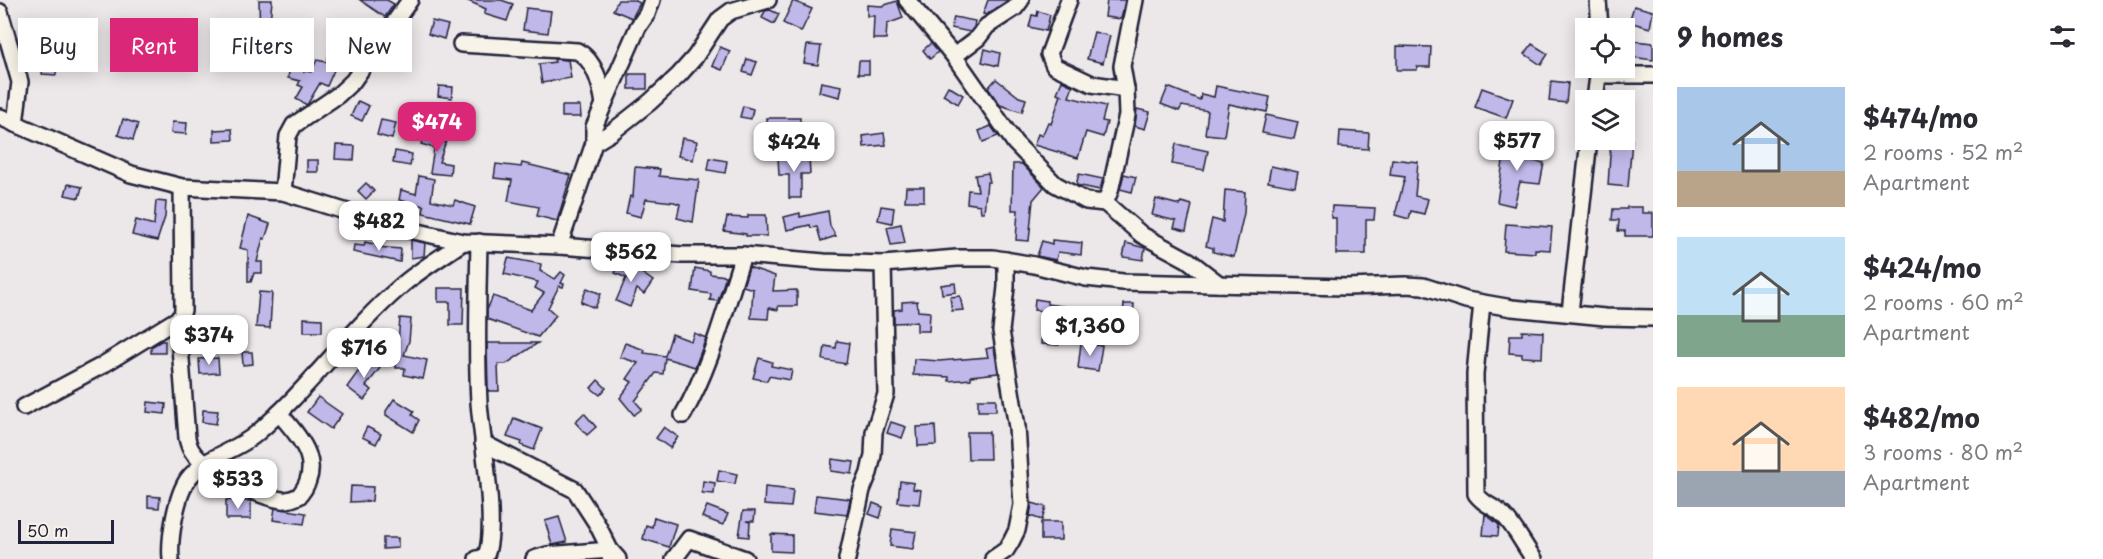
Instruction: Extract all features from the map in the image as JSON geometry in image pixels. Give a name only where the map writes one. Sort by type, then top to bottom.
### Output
[{"type":"street","points":[[283,192],[288,136],[294,125],[338,95],[353,81],[410,0]]},
{"type":"street","points":[[559,246],[594,143],[594,127],[647,14],[651,0]]},
{"type":"street","points":[[594,143],[651,102],[679,75],[695,57],[720,20],[738,8],[768,0]]},
{"type":"street","points":[[907,0],[954,56],[1015,143],[1055,184],[1086,201],[1105,203],[1142,235],[1188,260],[1219,284]]},
{"type":"street","points":[[954,56],[978,38],[987,26],[1015,8],[1021,0]]},
{"type":"street","points":[[1069,0],[1049,54],[1051,62],[1054,66],[1092,84],[1126,89]]},
{"type":"street","points":[[1105,203],[1110,191],[1127,115],[1122,66],[1135,0]]},
{"type":"street","points":[[1598,0],[1599,18]]},
{"type":"street","points":[[0,12],[20,82],[15,124]]},
{"type":"street","points":[[461,44],[577,51],[582,54],[596,74],[602,88],[604,104]]},
{"type":"street","points":[[1635,74],[1653,75]]},
{"type":"street","points":[[0,117],[131,174],[182,187],[283,192],[396,227],[463,242],[883,264],[957,258],[993,258],[1086,278],[1123,282],[1347,287],[1423,286],[1466,300],[1512,308],[1605,317],[1653,318]]},
{"type":"street","points":[[1570,312],[1588,150]]},
{"type":"street","points":[[182,187],[183,310],[178,320],[187,438],[191,450],[205,464],[243,487],[262,495],[283,500],[299,495],[309,480],[311,462],[297,434],[279,413]]},
{"type":"street","points":[[171,559],[171,542],[184,487],[188,480],[205,464],[254,436],[279,413],[339,347],[400,286],[463,242]]},
{"type":"street","points":[[479,242],[479,403],[488,480],[489,525],[489,549],[485,557]]},
{"type":"street","points":[[683,415],[696,392],[706,365],[742,255]]},
{"type":"street","points":[[993,559],[1006,550],[1011,542],[1017,530],[1022,505],[1017,427],[1001,331],[1006,287],[1006,260]]},
{"type":"street","points":[[847,559],[862,490],[873,455],[873,432],[885,394],[883,264]]},
{"type":"street","points":[[1482,303],[1475,374],[1476,494],[1484,504],[1500,512],[1514,527],[1534,559]]},
{"type":"street","points":[[24,407],[101,366],[178,320]]},
{"type":"street","points":[[483,443],[575,490],[597,524],[613,556],[547,555],[534,559]]},
{"type":"street","points":[[674,559],[689,539],[745,559]]},
{"type":"building","points":[[259,0],[272,0],[270,18],[259,18]]},
{"type":"building","points":[[360,0],[387,0],[394,4],[385,17]]},
{"type":"building","points":[[466,0],[501,0],[513,4],[507,21],[484,14],[486,9]]},
{"type":"building","points":[[618,0],[634,0],[640,3],[632,18],[613,10]]},
{"type":"building","points":[[988,0],[1008,0],[986,15],[983,14]]},
{"type":"building","points":[[1107,0],[1125,0],[1121,19],[1105,17]]},
{"type":"building","points":[[793,1],[812,9],[801,32],[783,23]]},
{"type":"building","points":[[897,1],[903,18],[887,24],[886,39],[873,39],[874,16],[867,16],[867,5],[882,6]]},
{"type":"building","points":[[1634,6],[1653,11],[1650,28],[1635,24],[1635,18],[1630,18]]},
{"type":"building","points":[[526,8],[551,11],[548,33],[523,30]]},
{"type":"building","points":[[770,10],[779,14],[774,24],[762,18],[765,11]]},
{"type":"building","points":[[1038,11],[1050,15],[1046,31],[1029,27],[1032,15],[1037,16]]},
{"type":"building","points":[[954,17],[975,21],[974,27],[970,32],[951,28]]},
{"type":"building","points":[[432,21],[448,25],[444,39],[428,34]]},
{"type":"building","points":[[1094,32],[1110,36],[1103,63],[1087,59]]},
{"type":"building","points":[[1635,41],[1653,43],[1653,60],[1635,58]]},
{"type":"building","points":[[931,43],[938,52],[930,59],[923,50]]},
{"type":"building","points":[[1532,44],[1548,54],[1541,65],[1525,54]]},
{"type":"building","points":[[807,45],[821,46],[818,65],[804,63]]},
{"type":"building","points":[[1397,46],[1431,47],[1430,67],[1417,67],[1417,70],[1397,70]]},
{"type":"building","points":[[720,47],[730,51],[722,70],[712,66]]},
{"type":"building","points":[[985,49],[1000,53],[998,66],[982,62]]},
{"type":"building","points":[[554,59],[568,60],[571,78],[542,83],[539,64],[555,62]]},
{"type":"building","points":[[747,59],[757,62],[752,75],[743,72]]},
{"type":"building","points":[[317,60],[326,62],[326,72],[333,72],[327,86],[320,83],[307,105],[296,99],[303,87],[298,85],[300,81],[288,78],[289,72],[314,72]]},
{"type":"building","points":[[859,61],[869,61],[869,74],[858,74]]},
{"type":"building","points":[[42,72],[56,72],[56,75],[42,74]]},
{"type":"building","points":[[629,74],[647,74],[647,89],[629,89]]},
{"type":"building","points":[[996,79],[1019,97],[1026,99],[1022,112],[1000,105],[988,88]]},
{"type":"building","points":[[1062,81],[1073,86],[1069,97],[1106,106],[1102,121],[1107,122],[1103,137],[1086,132],[1078,158],[1034,145],[1038,134],[1042,136],[1048,122],[1051,124],[1061,95],[1064,96],[1057,93]]},
{"type":"building","points":[[1551,81],[1568,83],[1566,103],[1549,101]]},
{"type":"building","points":[[821,82],[842,86],[840,97],[819,92]]},
{"type":"building","points":[[439,86],[453,87],[452,98],[438,96]]},
{"type":"building","points":[[948,86],[963,95],[958,104],[943,95]]},
{"type":"building","points":[[1216,86],[1270,97],[1267,112],[1229,104],[1224,136],[1205,134],[1208,111],[1182,106],[1179,111],[1161,104],[1168,87],[1200,100],[1201,94],[1214,97]]},
{"type":"building","points":[[1482,88],[1513,99],[1506,118],[1475,107]]},
{"type":"building","points":[[358,101],[369,106],[362,121],[351,116]]},
{"type":"building","points":[[562,106],[580,106],[581,117],[562,117]]},
{"type":"building","points":[[743,106],[753,109],[751,119],[740,117]]},
{"type":"building","points":[[1137,109],[1150,112],[1145,129],[1135,126]]},
{"type":"building","points":[[1266,115],[1298,122],[1294,139],[1262,133]]},
{"type":"building","points":[[767,118],[800,118],[800,136],[780,136],[780,141],[767,141]]},
{"type":"building","points":[[123,119],[138,124],[133,140],[118,135]]},
{"type":"building","points":[[381,120],[396,123],[392,139],[377,135]]},
{"type":"building","points":[[172,122],[187,123],[186,134],[171,133]]},
{"type":"building","points":[[991,126],[998,136],[983,142],[979,131]]},
{"type":"building","points":[[232,129],[233,140],[214,141],[214,130]]},
{"type":"building","points":[[426,131],[447,138],[439,162],[451,164],[450,175],[430,173],[434,148],[421,144]]},
{"type":"building","points":[[1340,131],[1369,133],[1368,149],[1339,147]]},
{"type":"building","points":[[884,133],[886,145],[864,147],[863,136]]},
{"type":"building","points":[[1507,134],[1519,135],[1516,153],[1530,156],[1529,160],[1544,163],[1540,184],[1520,182],[1514,206],[1497,202]]},
{"type":"building","points":[[682,138],[697,141],[693,160],[678,156]]},
{"type":"building","points":[[1176,144],[1208,151],[1204,170],[1172,164]]},
{"type":"building","points":[[336,145],[355,146],[354,160],[335,159]]},
{"type":"building","points":[[1610,150],[1631,150],[1628,187],[1608,185]]},
{"type":"building","points":[[395,151],[412,154],[410,166],[393,163]]},
{"type":"building","points":[[778,157],[809,157],[810,174],[801,174],[801,198],[789,198],[789,175],[779,175]]},
{"type":"building","points":[[710,158],[727,161],[725,173],[708,170]]},
{"type":"building","points":[[1392,159],[1418,162],[1415,196],[1428,199],[1424,214],[1411,211],[1409,219],[1395,215],[1405,177],[1390,175]]},
{"type":"building","points":[[307,160],[318,160],[318,172],[307,172]]},
{"type":"building","points":[[522,163],[571,175],[557,221],[537,216],[539,207],[508,201],[512,180],[494,178],[496,164],[521,167]]},
{"type":"building","points":[[1013,164],[1022,164],[1044,187],[1033,200],[1029,241],[1016,240],[1018,210],[1012,210]]},
{"type":"building","points":[[1271,166],[1298,172],[1295,187],[1268,182]]},
{"type":"building","points":[[635,167],[660,169],[659,176],[699,180],[693,222],[677,218],[680,204],[674,202],[646,199],[641,217],[626,213],[630,196],[633,197]]},
{"type":"building","points":[[988,173],[990,182],[987,182],[984,212],[981,212],[980,205],[967,203],[968,190],[978,191],[975,175]]},
{"type":"building","points":[[1079,174],[1103,179],[1100,190],[1076,185]]},
{"type":"building","points":[[1124,174],[1136,177],[1132,192],[1120,189]]},
{"type":"building","points":[[419,176],[434,179],[431,200],[453,205],[455,200],[475,207],[470,224],[423,213],[424,206],[399,200],[401,190],[416,194]]},
{"type":"building","points":[[366,183],[374,191],[366,199],[358,191]]},
{"type":"building","points":[[68,184],[82,187],[79,198],[65,195]]},
{"type":"building","points":[[906,187],[924,187],[924,201],[905,201]]},
{"type":"building","points":[[1225,190],[1245,192],[1244,213],[1234,257],[1213,252],[1213,248],[1206,246],[1212,219],[1223,222]]},
{"type":"building","points":[[1156,199],[1180,205],[1181,202],[1192,205],[1186,231],[1174,228],[1176,221],[1152,215]]},
{"type":"building","points":[[156,201],[166,202],[165,217],[157,241],[132,235],[136,220],[154,225]]},
{"type":"building","points":[[881,206],[894,208],[892,223],[878,220]]},
{"type":"building","points":[[1332,206],[1375,208],[1374,220],[1366,220],[1366,254],[1336,254],[1336,218],[1331,218]]},
{"type":"building","points":[[1627,207],[1642,207],[1642,213],[1653,213],[1653,236],[1625,236],[1625,231],[1618,231],[1619,220],[1612,220],[1613,209],[1627,209]]},
{"type":"building","points":[[828,211],[830,226],[836,236],[821,241],[817,227],[811,228],[810,225],[787,230],[784,217],[800,213],[800,217]]},
{"type":"building","points":[[748,215],[766,215],[767,236],[746,236],[746,234],[724,231],[727,217],[748,218]]},
{"type":"building","points":[[248,216],[270,224],[265,239],[263,238],[257,262],[262,262],[262,273],[254,273],[251,282],[248,282],[248,250],[240,248]]},
{"type":"building","points":[[901,224],[905,243],[891,245],[887,227]]},
{"type":"building","points":[[1506,224],[1552,227],[1550,250],[1535,249],[1535,253],[1504,251]]},
{"type":"building","points":[[411,240],[425,243],[424,256],[411,258]]},
{"type":"building","points":[[1052,240],[1082,243],[1081,255],[1058,252],[1056,260],[1037,256],[1042,241],[1052,244]]},
{"type":"building","points":[[365,242],[378,245],[377,247],[401,249],[400,262],[353,252],[354,245],[364,246]]},
{"type":"building","points":[[1126,243],[1145,248],[1143,260],[1123,257]]},
{"type":"building","points":[[508,258],[541,264],[540,271],[555,279],[561,272],[565,275],[561,283],[564,284],[563,287],[559,286],[548,308],[556,315],[538,337],[487,319],[487,310],[493,296],[531,310],[544,293],[535,288],[538,282],[504,274]]},
{"type":"building","points":[[621,260],[634,264],[632,266],[653,281],[644,294],[637,289],[630,307],[616,301],[626,278],[615,273]]},
{"type":"building","points":[[749,267],[775,276],[773,291],[797,290],[797,306],[778,306],[778,310],[769,308],[768,319],[751,318],[753,289],[743,286]]},
{"type":"building","points":[[695,268],[710,271],[710,274],[726,276],[718,301],[710,300],[711,294],[692,291]]},
{"type":"building","points":[[955,283],[956,292],[942,294],[941,285]]},
{"type":"building","points":[[438,288],[464,288],[463,325],[450,325],[450,302],[438,302]]},
{"type":"building","points":[[587,288],[601,294],[595,308],[581,302]]},
{"type":"building","points":[[259,292],[272,293],[270,328],[256,327]]},
{"type":"building","points":[[960,296],[963,310],[952,311],[950,297]]},
{"type":"building","points":[[1035,299],[1047,301],[1047,304],[1068,307],[1067,318],[1061,317],[1059,345],[1041,344],[1043,311],[1034,310]]},
{"type":"building","points":[[917,301],[918,311],[930,312],[929,331],[917,331],[917,322],[894,323],[894,310],[902,309],[902,302]]},
{"type":"building","points":[[1124,304],[1134,304],[1132,328],[1122,327]]},
{"type":"building","points":[[304,318],[322,319],[322,332],[304,332]]},
{"type":"building","points":[[400,318],[411,319],[409,341],[404,355],[427,360],[423,379],[404,375],[405,368],[396,368],[396,365],[381,360],[389,339],[398,342]]},
{"type":"building","points":[[1522,331],[1543,332],[1542,358],[1522,357],[1522,354],[1509,353],[1510,335],[1522,335]]},
{"type":"building","points":[[694,333],[706,338],[695,367],[665,358],[663,374],[656,373],[635,401],[642,409],[634,415],[620,398],[632,382],[627,379],[638,363],[620,357],[625,343],[645,350],[644,353],[665,356],[672,334],[691,341]]},
{"type":"building","points":[[165,341],[165,353],[151,353],[151,347]]},
{"type":"building","points":[[837,341],[849,343],[846,364],[823,360],[825,346],[836,348]]},
{"type":"building","points":[[487,343],[538,343],[506,364],[498,364],[499,391],[488,391]]},
{"type":"building","points":[[1081,343],[1102,346],[1098,371],[1078,368]]},
{"type":"building","points":[[994,347],[998,373],[949,381],[949,377],[913,375],[914,359],[939,361],[988,357],[986,349]]},
{"type":"building","points":[[242,352],[252,352],[253,364],[243,365]]},
{"type":"building","points":[[218,358],[219,373],[200,374],[199,359]]},
{"type":"building","points":[[368,358],[380,368],[366,386],[372,390],[364,400],[347,387]]},
{"type":"building","points":[[759,358],[772,362],[771,366],[792,370],[790,380],[769,376],[767,381],[753,378]]},
{"type":"building","points":[[598,380],[606,388],[600,395],[591,388]]},
{"type":"building","points":[[318,397],[342,414],[331,429],[307,412]]},
{"type":"building","points":[[394,399],[414,411],[412,415],[419,420],[413,432],[386,415]]},
{"type":"building","points":[[978,399],[996,399],[996,411],[978,411]]},
{"type":"building","points":[[148,402],[166,404],[165,414],[147,412]]},
{"type":"building","points":[[203,410],[218,411],[216,424],[202,422]]},
{"type":"building","points":[[584,413],[596,427],[587,435],[575,422]]},
{"type":"building","points":[[514,418],[542,429],[534,450],[521,445],[522,442],[507,437]]},
{"type":"building","points":[[891,422],[906,427],[902,438],[887,433]]},
{"type":"building","points":[[935,426],[936,445],[918,446],[917,427]]},
{"type":"building","points":[[367,427],[381,434],[376,444],[362,437]]},
{"type":"building","points":[[664,427],[678,437],[670,448],[656,438]]},
{"type":"building","points":[[967,432],[989,432],[990,459],[968,459]]},
{"type":"building","points":[[832,459],[854,462],[852,474],[831,471]]},
{"type":"building","points":[[719,470],[737,474],[735,484],[717,481]]},
{"type":"building","points":[[703,481],[715,483],[714,494],[702,493]]},
{"type":"building","points":[[900,481],[914,483],[913,489],[921,490],[919,504],[898,502]]},
{"type":"building","points":[[351,486],[373,487],[372,501],[350,502]]},
{"type":"building","points":[[765,487],[793,490],[791,507],[764,505]]},
{"type":"building","points":[[816,495],[850,499],[847,515],[814,511]]},
{"type":"building","points":[[148,496],[160,497],[159,508],[148,507]]},
{"type":"building","points":[[226,500],[251,501],[251,519],[226,519]]},
{"type":"building","points":[[873,503],[883,507],[880,518],[869,514]]},
{"type":"building","points":[[1032,503],[1046,507],[1042,520],[1030,516]]},
{"type":"building","points":[[707,506],[728,514],[723,525],[702,517]]},
{"type":"building","points":[[275,508],[306,513],[304,524],[273,520]]},
{"type":"building","points":[[743,511],[755,511],[754,521],[746,521],[750,522],[749,537],[739,536]]},
{"type":"building","points":[[1485,514],[1499,525],[1498,536],[1483,535]]},
{"type":"building","points":[[559,517],[567,542],[552,545],[545,521]]},
{"type":"building","points":[[654,517],[676,524],[669,547],[643,539],[646,525],[652,527]]},
{"type":"building","points":[[1041,522],[1061,522],[1061,540],[1041,540]]},
{"type":"building","points":[[892,529],[916,532],[913,549],[890,546]]},
{"type":"building","points":[[771,534],[792,535],[792,552],[771,551]]},
{"type":"building","points":[[383,538],[398,538],[398,548],[383,549]]}]
